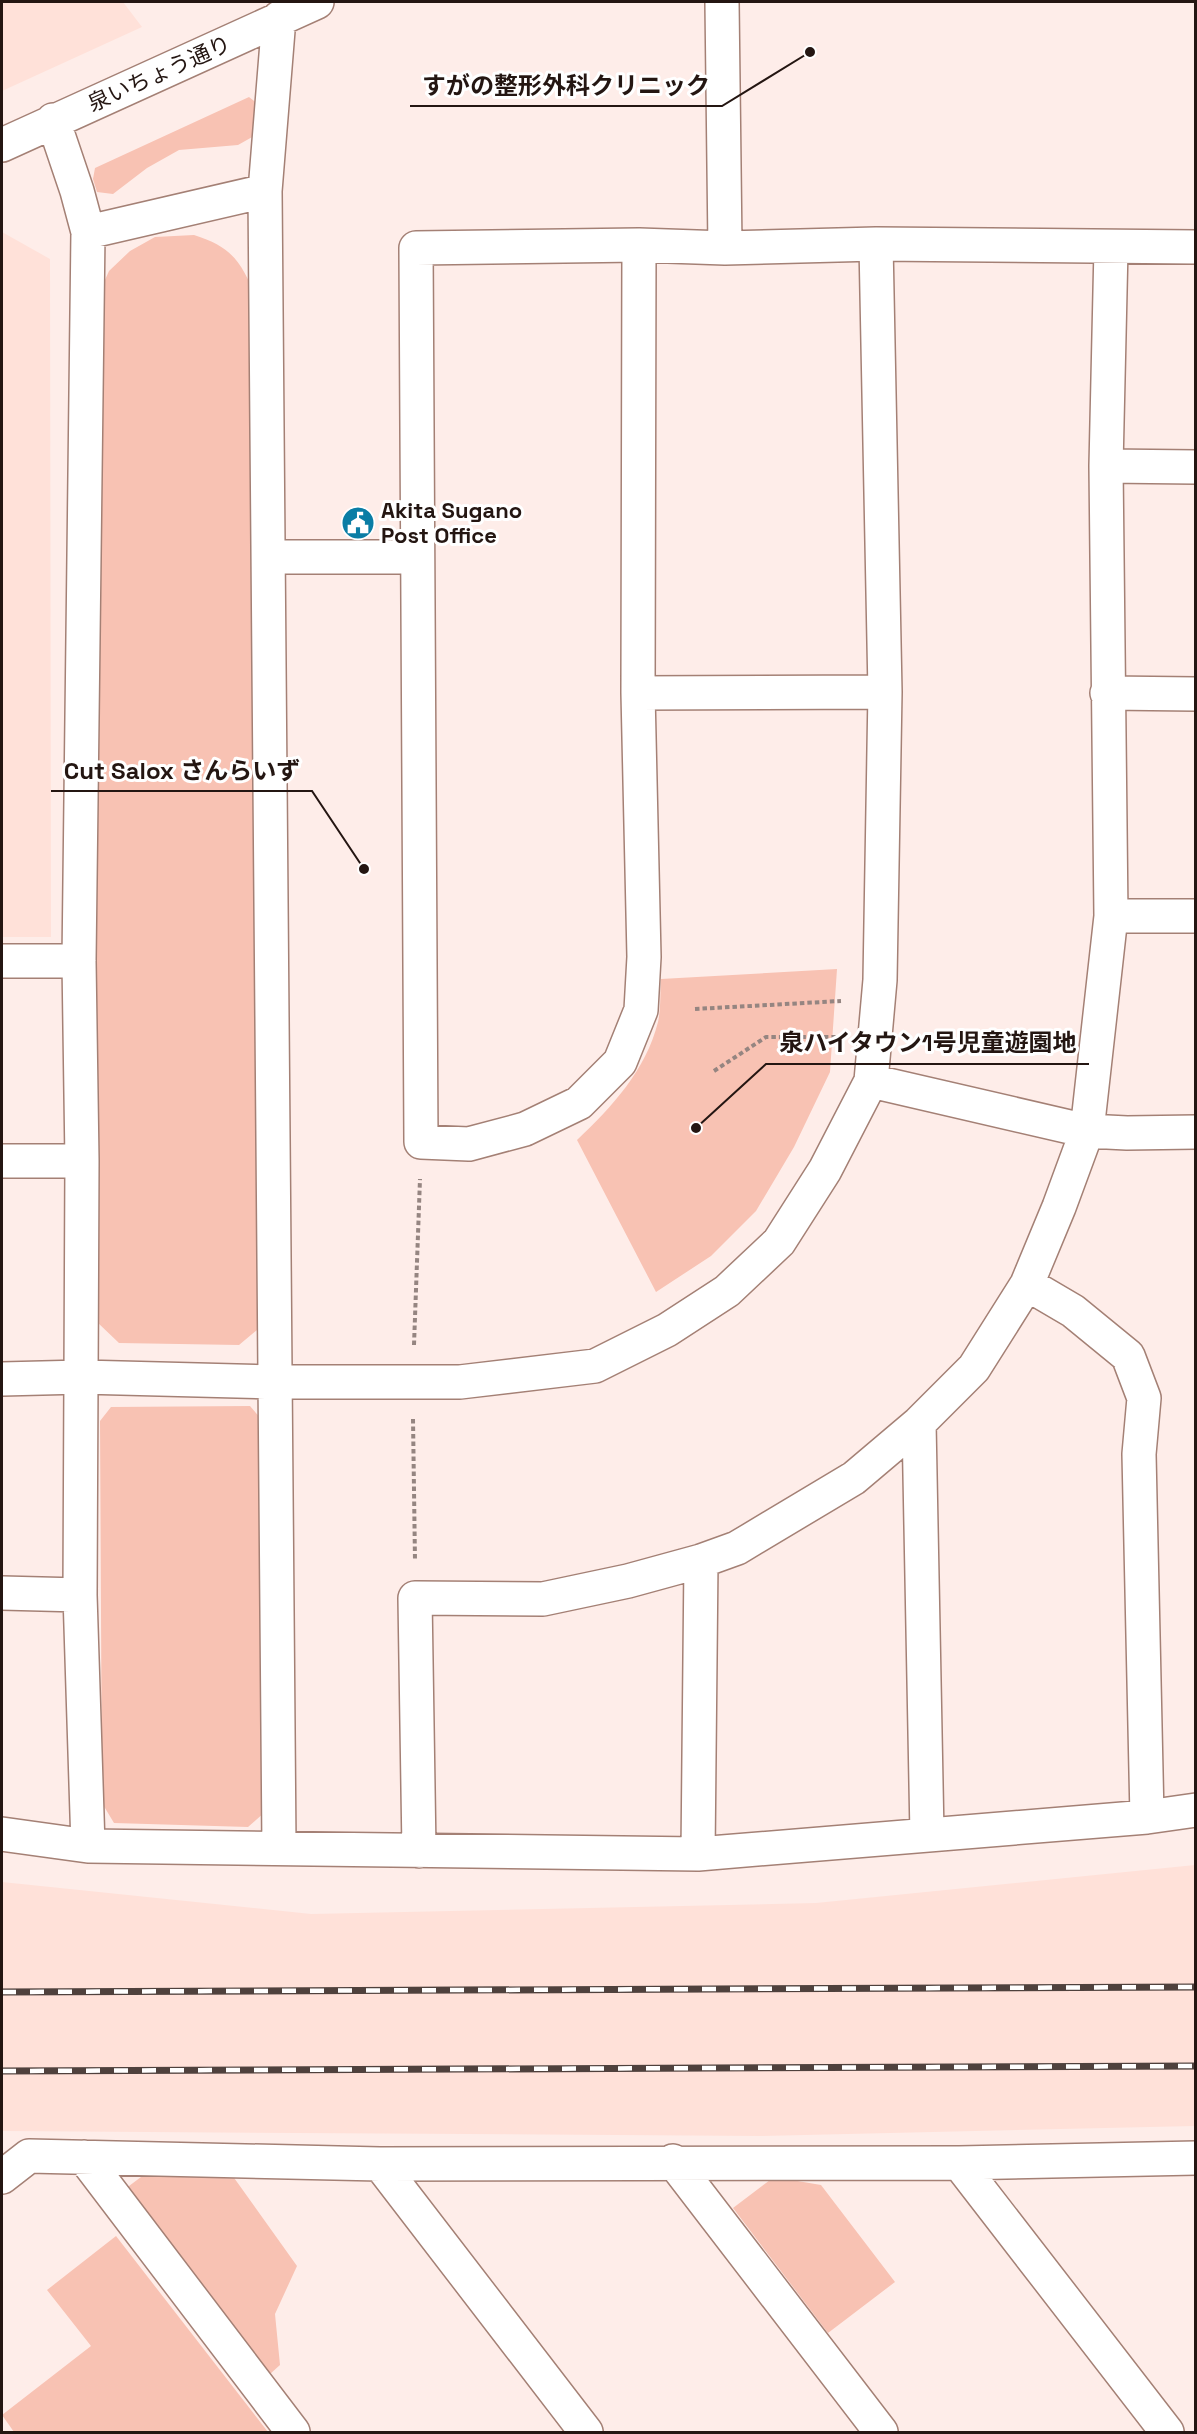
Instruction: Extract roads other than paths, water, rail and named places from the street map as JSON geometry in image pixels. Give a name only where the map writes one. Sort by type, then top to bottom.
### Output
[{"type":"street","name":"泉いちょう通り","points":[[2,145],[317,2]]},
{"type":"street","points":[[722,2],[725,248]]},
{"type":"street","points":[[279,18],[266,191],[279,1847]]},
{"type":"street","points":[[53,120],[88,232],[79,961],[82,1161],[80,1595],[88,1846]]},
{"type":"street","points":[[88,232],[266,191]]},
{"type":"street","points":[[2,1378],[460,1382],[595,1366],[667,1330],[727,1291],[779,1242],[825,1170],[871,1082],[878,998],[885,692],[876,243]]},
{"type":"street","points":[[639,245],[638,693],[643,968],[641,1010],[620,1062],[579,1103],[525,1129],[469,1144],[421,1142],[416,248],[639,245],[725,248],[876,243],[1111,248],[1196,247]]},
{"type":"street","points":[[419,1851],[415,1598],[543,1599],[628,1581],[701,1561],[737,1548],[854,1478],[919,1423],[974,1368],[1027,1284],[1059,1208],[1087,1131],[1111,916],[1106,466],[1111,248]]},
{"type":"street","points":[[1106,466],[1196,467]]},
{"type":"street","points":[[269,557],[417,557]]},
{"type":"street","points":[[638,693],[885,692]]},
{"type":"street","points":[[1107,693],[1196,694]]},
{"type":"street","points":[[1111,916],[1196,916]]},
{"type":"street","points":[[2,961],[79,961]]},
{"type":"street","points":[[871,1082],[1087,1131],[1196,1132]]},
{"type":"street","points":[[2,1161],[82,1161]]},
{"type":"street","points":[[1027,1284],[1073,1311],[1128,1356],[1144,1398],[1139,1454],[1147,1817]]},
{"type":"street","points":[[919,1423],[927,1835]]},
{"type":"street","points":[[698,1854],[701,1561]]},
{"type":"street","points":[[2,1593],[80,1595]]},
{"type":"street","points":[[2,1834],[88,1846],[698,1854],[1147,1817],[1196,1810]]},
{"type":"street","points":[[2,2177],[28,2156],[380,2164],[673,2161],[959,2163],[1196,2158]]},
{"type":"street","points":[[84,2157],[293,2433]]},
{"type":"street","points":[[673,2161],[881,2433]]},
{"type":"street","points":[[959,2163],[1167,2433]]},
{"type":"street","points":[[380,2164],[586,2433]]},
{"type":"railway","points":[[2,1992],[1196,1987]]},
{"type":"railway","points":[[2,2071],[1196,2066]]},
{"type":"place","name":"すがの整形外科クリニック","points":[[810,52]]},
{"type":"place","name":"Akita Sugano Post Office","points":[[358,523]]},
{"type":"place","name":"Cut Salox さんらいず","points":[[364,869]]},
{"type":"place","name":"泉ハイタウン1号児童遊園地","points":[[696,1128]]}]
